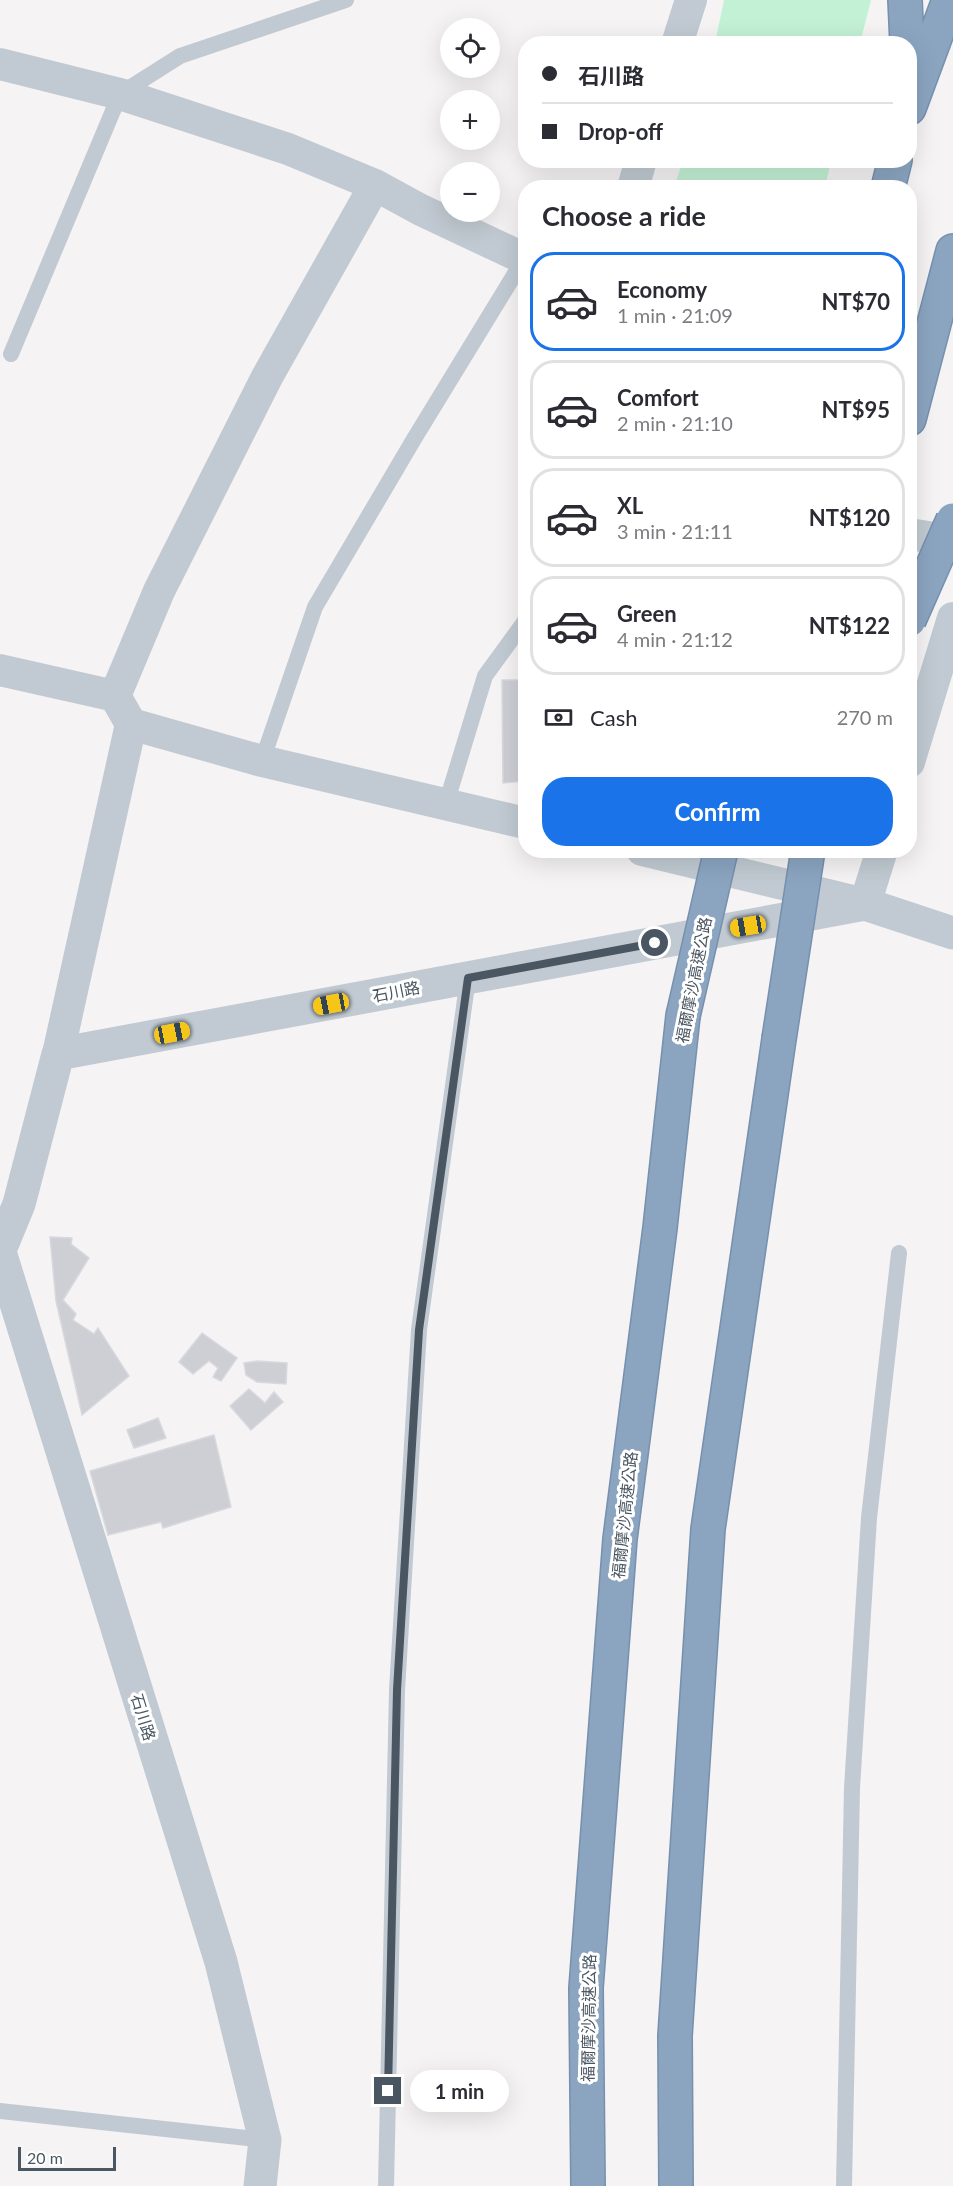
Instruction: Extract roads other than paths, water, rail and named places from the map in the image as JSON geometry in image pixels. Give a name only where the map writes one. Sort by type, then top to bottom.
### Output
[{"type":"highway","points":[[905,0],[907,36]]},
{"type":"highway","points":[[917,76],[949,0]]},
{"type":"highway","points":[[917,388],[953,251]]},
{"type":"highway","points":[[917,602],[953,520]]},
{"type":"highway","name":"福爾摩沙高速公路","points":[[588,2186],[586,1988],[620,1539],[660,1228],[682,1016],[719,858]]},
{"type":"highway","points":[[676,2186],[675,2036],[708,1529],[778,1039],[807,858]]},
{"type":"street","points":[[680,36],[691,0]]},
{"type":"street","points":[[0,64],[120,94],[288,149],[375,185],[421,210],[518,256]]},
{"type":"street","points":[[115,696],[159,591],[267,376],[375,185]]},
{"type":"street","points":[[917,535],[953,541]]},
{"type":"street","points":[[917,736],[953,618]]},
{"type":"street","points":[[0,670],[115,696],[130,724],[58,1054]]},
{"type":"street","points":[[130,724],[262,761],[518,821]]},
{"type":"street","points":[[675,858],[865,904],[953,933]]},
{"type":"street","points":[[865,904],[879,858]]},
{"type":"street","name":"石川路","points":[[260,2186],[265,2140],[220,1962],[0,1251],[19,1204],[58,1054],[865,904]]},
{"type":"lane","points":[[11,354],[120,94],[180,56],[346,0]]},
{"type":"lane","points":[[262,761],[315,607],[414,439],[518,270]]},
{"type":"lane","points":[[446,804],[485,676],[518,631]]},
{"type":"lane","points":[[386,2186],[397,1690],[419,1330],[468,978]]},
{"type":"lane","points":[[844,2186],[852,1788],[869,1518],[899,1253]]},
{"type":"lane","points":[[0,2111],[265,2140]]}]
